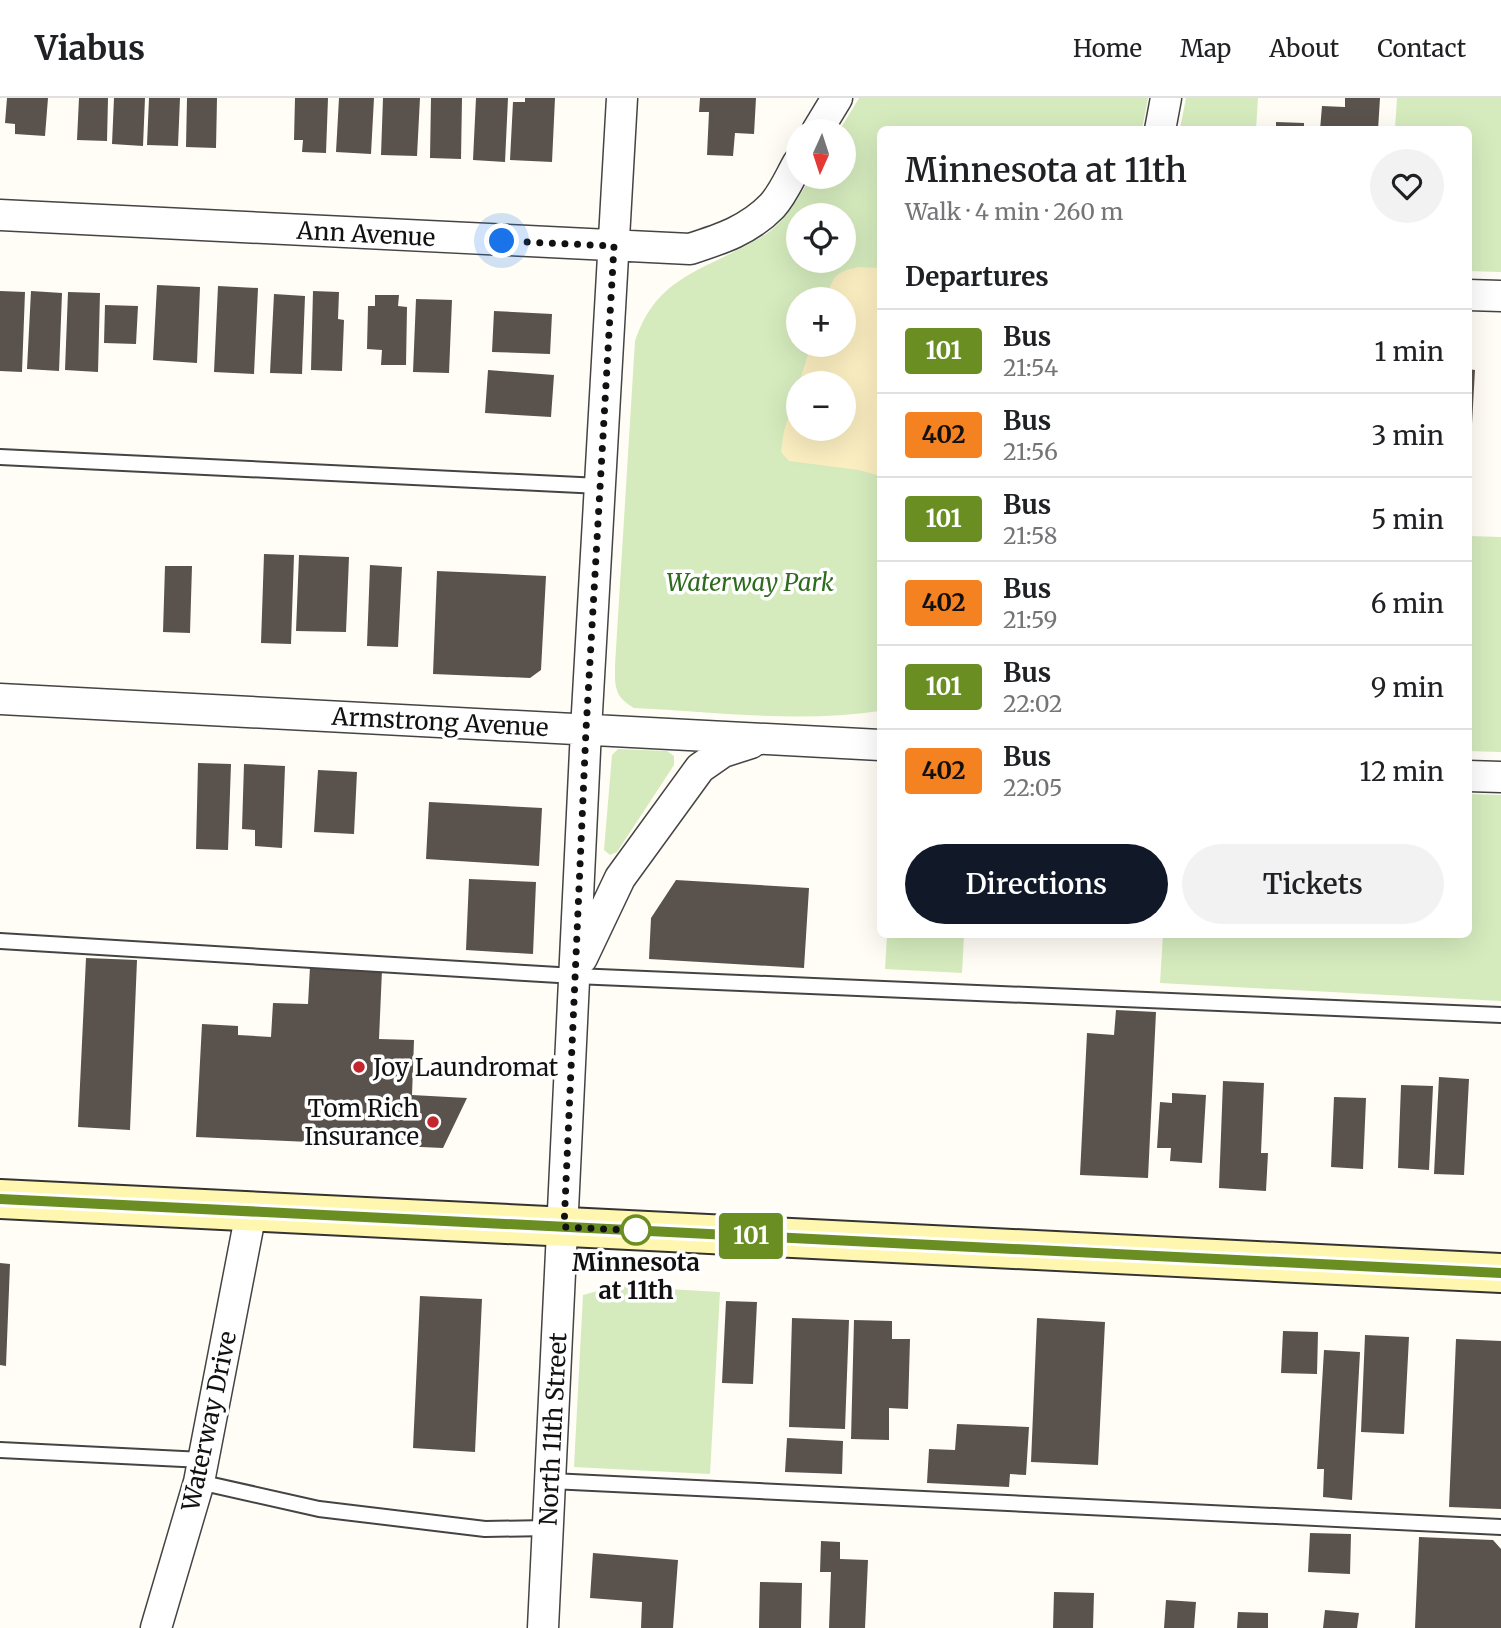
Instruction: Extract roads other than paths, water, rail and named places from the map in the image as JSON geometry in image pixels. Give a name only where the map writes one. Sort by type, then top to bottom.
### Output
[{"type":"main road","points":[[0,1199],[1501,1273]]},
{"type":"street","name":"North 11th Street","points":[[543,1628],[586,730],[622,98]]},
{"type":"street","points":[[824,119],[837,98]]},
{"type":"street","points":[[1161,126],[1166,98]]},
{"type":"street","name":"Ann Avenue","points":[[0,215],[690,249],[730,236],[750,225],[774,204],[786,184]]},
{"type":"street","points":[[1472,295],[1501,296]]},
{"type":"street","name":"Armstrong Avenue","points":[[0,699],[877,745]]},
{"type":"street","points":[[575,976],[598,920],[620,878],[700,768],[723,752],[762,739]]},
{"type":"street","points":[[1472,776],[1501,777]]},
{"type":"street","name":"Waterway Drive","points":[[156,1628],[201,1471],[251,1212]]},
{"type":"lane","points":[[0,457],[600,486]]},
{"type":"lane","points":[[0,941],[575,976],[1501,1015]]},
{"type":"lane","points":[[0,1450],[201,1471],[319,1509],[485,1529],[548,1528]]},
{"type":"lane","points":[[551,1481],[1501,1527]]},
{"type":"place","name":"Joy Laundromat","points":[[359,1067]]},
{"type":"place","name":"Tom Rich Insurance","points":[[433,1122]]},
{"type":"place","name":"Minnesota at 11th","points":[[636,1230]]},
{"type":"park label","name":"Waterway Park","points":[[750,582]]}]
